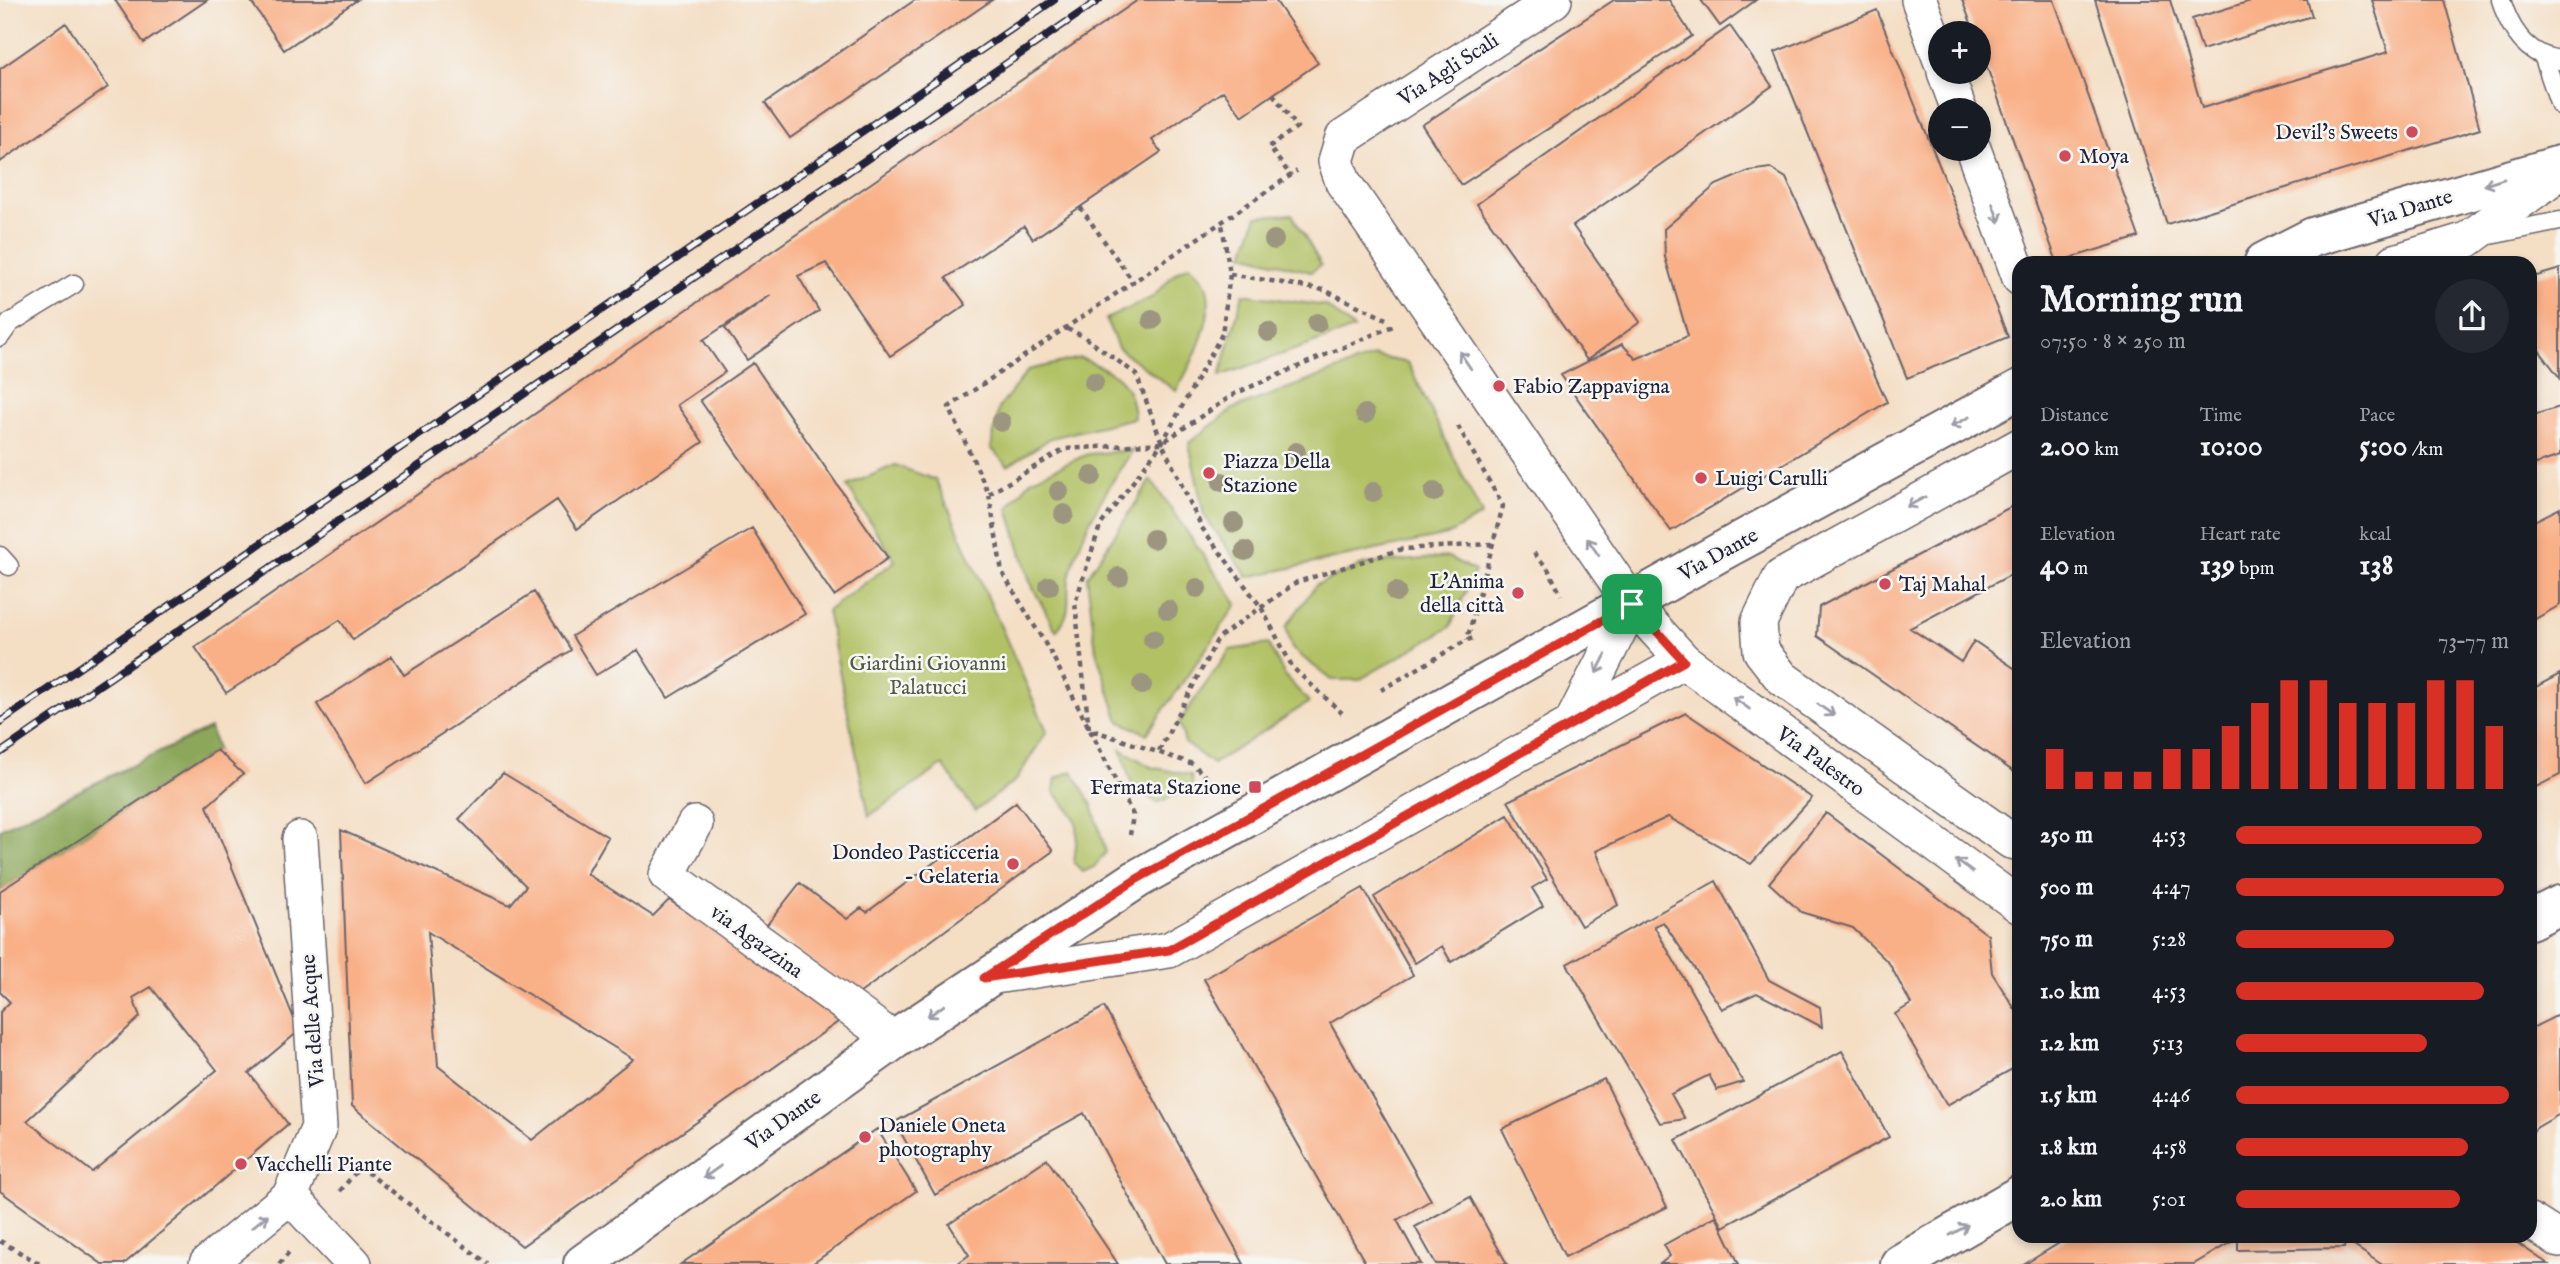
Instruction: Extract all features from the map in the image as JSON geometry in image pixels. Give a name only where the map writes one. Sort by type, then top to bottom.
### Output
[{"type":"main road","name":"Via Dante","points":[[2276,256],[2313,237],[2560,165]]},
{"type":"main road","name":"Via Dante","points":[[583,1264],[894,1040],[1137,879],[1632,604],[1721,551],[2012,393]]},
{"type":"main road","points":[[2537,916],[2560,905]]},
{"type":"main road","points":[[1900,1264],[2012,1200]]},
{"type":"street","name":"Via Agli Scali","points":[[1343,138],[1554,0]]},
{"type":"street","points":[[1919,0],[1928,25]]},
{"type":"street","points":[[1343,138],[1336,162],[1343,182],[1632,604],[1571,725]]},
{"type":"street","points":[[1977,161],[2012,256]]},
{"type":"street","points":[[2415,256],[2467,240],[2560,172]]},
{"type":"street","points":[[2012,450],[1781,577],[1759,622],[1761,651],[1782,678],[2012,841]]},
{"type":"street","name":"Via Palestro","points":[[1632,604],[1684,661],[2012,900]]},
{"type":"street","name":"Via Dante","points":[[984,978],[1169,950],[1684,661]]},
{"type":"street","name":"via Agazzina","points":[[695,824],[667,875],[894,1040]]},
{"type":"street","name":"Via delle Acque","points":[[290,1196],[319,1127],[300,839]]},
{"type":"street","points":[[207,1264],[290,1196],[354,1264]]},
{"type":"street","points":[[2537,1225],[2560,1240]]},
{"type":"lane","points":[[2501,0],[2506,16],[2522,43],[2552,59],[2560,105]]},
{"type":"lane","points":[[2467,240],[2560,221]]},
{"type":"lane","points":[[0,337],[10,323],[74,284]]},
{"type":"path","points":[[1273,94],[1297,127],[1269,147],[1290,176]]},
{"type":"path","points":[[1130,837],[1133,815],[1052,655],[1002,572],[989,494],[949,407],[1222,225],[1343,138]]},
{"type":"path","points":[[1080,207],[1134,283]]},
{"type":"path","points":[[1089,729],[1074,603],[1100,526],[1162,443],[1222,334],[1230,274],[1222,225]]},
{"type":"path","points":[[989,494],[1065,449],[1162,443],[1234,394],[1312,363],[1397,324],[1324,290],[1230,274]]},
{"type":"path","points":[[1066,329],[1083,336],[1136,374],[1162,443],[1202,528],[1261,607],[1293,668],[1342,713]]},
{"type":"path","points":[[1456,424],[1503,506],[1467,640]]},
{"type":"path","points":[[1159,751],[1218,638],[1297,582],[1402,548],[1492,544]]},
{"type":"path","points":[[1089,729],[1194,764],[1214,785]]},
{"type":"path","points":[[279,1264],[360,1167],[488,1264]]},
{"type":"path","points":[[0,1241],[40,1264]]},
{"type":"shaded area","points":[[2061,1243],[2517,1243],[2548,1264],[2026,1264]]},
{"type":"green space","points":[[1292,214],[1321,265],[1311,272],[1244,254],[1257,216]]},
{"type":"green space","points":[[1190,265],[1204,281],[1208,293],[1208,307],[1202,338],[1176,391],[1118,348],[1106,319],[1153,297],[1175,273]]},
{"type":"green space","points":[[1243,294],[1326,306],[1354,329],[1220,376]]},
{"type":"green space","points":[[1374,356],[1408,363],[1482,515],[1447,535],[1248,577],[1204,515],[1189,443],[1233,409]]},
{"type":"green space","points":[[1080,358],[1102,367],[1118,378],[1129,394],[1134,418],[1051,438],[1008,466],[991,448],[999,408],[1028,370]]},
{"type":"green space","name":"Giardini Giovanni Palatucci","points":[[1133,450],[1083,536],[1069,579],[1068,608],[1056,631],[1030,582],[1008,508],[1032,479],[1088,454]]},
{"type":"green space","name":"Giardini Giovanni Palatucci","points":[[895,465],[936,480],[1047,731],[1016,780],[975,811],[943,765],[869,816],[827,611],[895,561],[847,486]]},
{"type":"green space","points":[[1151,480],[1237,604],[1147,734],[1119,721],[1096,651],[1087,577]]},
{"type":"green space","points":[[1448,557],[1475,571],[1450,627],[1359,680],[1332,680],[1292,649],[1286,627],[1316,585],[1365,564]]},
{"type":"green space","points":[[1268,644],[1285,676],[1309,702],[1213,764],[1185,743],[1179,722],[1230,650]]},
{"type":"green space","points":[[210,728],[217,750],[0,891],[0,829]]},
{"type":"green space","points":[[1121,749],[1151,767],[1191,775],[1193,787],[1157,803],[1131,783]]},
{"type":"green space","points":[[1072,771],[1092,805],[1106,852],[1094,867],[1083,872],[1074,863],[1077,831],[1075,818],[1054,792],[1056,778]]},
{"type":"building","points":[[115,0],[207,0],[144,43]]},
{"type":"building","points":[[250,0],[357,0],[284,50]]},
{"type":"building","points":[[915,0],[992,0],[790,138],[765,103]]},
{"type":"building","points":[[1138,0],[1275,0],[1318,63],[1242,116],[1223,91],[1152,140],[1161,152],[1033,239],[1024,226],[946,278],[966,305],[890,356],[826,263],[798,276],[819,311],[747,360],[725,328],[771,295],[703,340],[725,372],[677,405],[703,442],[577,529],[557,500],[353,640],[340,620],[226,693],[195,647]]},
{"type":"building","points":[[1614,0],[1669,0],[1692,36],[1461,185],[1422,125]]},
{"type":"building","points":[[1701,0],[1756,0],[1720,26]]},
{"type":"building","name":"Moya","points":[[1962,0],[2054,0],[2139,237],[2077,256],[2055,256],[1991,78],[1991,21],[1970,21]]},
{"type":"building","points":[[2095,0],[2170,0],[2202,108],[2388,52],[2372,0],[2444,0],[2480,129],[2167,224]]},
{"type":"building","points":[[2254,0],[2307,0],[2312,16],[2202,50],[2192,19]]},
{"type":"building","points":[[1877,10],[1928,137],[1928,161],[1937,161],[2008,337],[1907,378],[1775,52]]},
{"type":"building","points":[[66,23],[108,87],[0,162],[0,69]]},
{"type":"building","points":[[1730,26],[1772,86],[1573,226],[1640,322],[1587,360],[1477,204]]},
{"type":"building","points":[[1770,168],[1786,178],[1887,402],[1671,531],[1561,375],[1622,344],[1636,359],[1688,336],[1665,257],[1664,229],[1716,185],[1749,171]]},
{"type":"building","points":[[2560,269],[2560,378],[2537,349],[2537,276]]},
{"type":"building","points":[[753,363],[888,558],[834,596],[700,400]]},
{"type":"building","points":[[2560,407],[2560,456],[2537,464],[2537,414]]},
{"type":"building","points":[[2012,506],[2012,574],[1910,628],[1961,662],[1974,641],[2012,667],[2012,770],[1817,636],[1819,607]]},
{"type":"building","points":[[2560,508],[2560,605],[2537,618],[2537,520]]},
{"type":"building","points":[[752,528],[805,614],[668,698],[638,650],[596,675],[572,636]]},
{"type":"building","points":[[534,592],[571,650],[366,783],[317,704],[392,656],[404,675]]},
{"type":"building","points":[[2560,674],[2560,775],[2537,786],[2537,686]]},
{"type":"building","points":[[1686,713],[1812,798],[1751,864],[1668,817],[1596,851],[1618,905],[1581,926],[1508,801]]},
{"type":"building","points":[[217,750],[243,774],[207,806],[299,1031],[249,1073],[288,1124],[124,1264],[102,1264],[0,1191],[0,1012],[10,1002],[0,992],[0,891]],"holes":[[[151,987],[217,1070],[92,1172],[27,1121],[140,1017],[133,998]]]},
{"type":"building","points":[[503,773],[608,837],[587,874],[653,916],[669,900],[845,1017],[522,1246],[352,1106],[341,830],[510,905],[526,886],[459,819]],"holes":[[[428,932],[633,1059],[532,1140],[438,1066]]]},
{"type":"building","points":[[1016,802],[1053,851],[856,996],[766,926],[800,883],[847,919],[861,908],[867,912]]},
{"type":"building","points":[[1826,813],[1988,935],[1992,973],[2012,1004],[2012,1069],[1947,1105],[1895,1014],[1911,1004],[1889,963],[1853,928],[1801,912],[1769,883]]},
{"type":"building","points":[[1508,815],[1547,879],[1532,888],[1543,906],[1451,962],[1442,946],[1415,963],[1374,897]]},
{"type":"building","points":[[1716,881],[1769,980],[1820,1007],[1822,1027],[1757,993],[1722,1009],[1663,922],[1654,926],[1743,1082],[1717,1090],[1709,1075],[1671,1094],[1685,1119],[1660,1123],[1567,964]]},
{"type":"building","points":[[1363,888],[1413,975],[1330,1023],[1431,1200],[1397,1220],[1421,1264],[1366,1264],[1204,979]]},
{"type":"building","points":[[1104,1007],[1244,1264],[1165,1264],[1084,1113],[935,1195],[895,1122]]},
{"type":"building","points":[[2560,1014],[2560,1114],[2537,1127],[2537,1026]]},
{"type":"building","points":[[1842,1051],[1889,1137],[1723,1227],[1676,1140]]},
{"type":"building","points":[[1604,1079],[1667,1207],[1565,1257],[1502,1129]]},
{"type":"building","points":[[877,1129],[916,1191],[812,1264],[681,1264]]},
{"type":"building","points":[[1047,1159],[1118,1264],[957,1264],[969,1255],[949,1224]]},
{"type":"building","points":[[1470,1197],[1507,1264],[1436,1264],[1415,1227]]},
{"type":"building","points":[[1716,1216],[1739,1264],[1660,1264],[1670,1256],[1664,1245]]},
{"type":"building","points":[[2060,1243],[2230,1243],[2194,1264],[2025,1264]]},
{"type":"building","points":[[2238,1243],[2345,1243],[2344,1248],[2238,1250]]},
{"type":"building","points":[[2350,1243],[2517,1243],[2548,1264],[2381,1264]]},
{"type":"railway","points":[[0,722],[1054,0]]},
{"type":"railway","points":[[0,753],[1099,0]]},
{"type":"place","name":"Devil's Sweets","points":[[2412,132]]},
{"type":"place","name":"Moya","points":[[2065,156]]},
{"type":"place","name":"Fabio Zappavigna","points":[[1499,386]]},
{"type":"place","name":"Piazza Della Stazione","points":[[1209,473]]},
{"type":"place","name":"Luigi Carulli","points":[[1701,478]]},
{"type":"place","name":"Taj Mahal","points":[[1885,584]]},
{"type":"place","name":"L'Anima della città","points":[[1518,593]]},
{"type":"place","name":"Fermata Stazione","points":[[1255,787]]},
{"type":"place","name":"Dondeo Pasticceria - Gelateria","points":[[1013,864]]},
{"type":"place","name":"Daniele Oneta photography","points":[[865,1137]]},
{"type":"place","name":"Vacchelli Piante","points":[[241,1164]]},
{"type":"route","points":[[1632,604],[1684,661],[1169,950],[984,978],[1137,879],[1632,604]]}]
